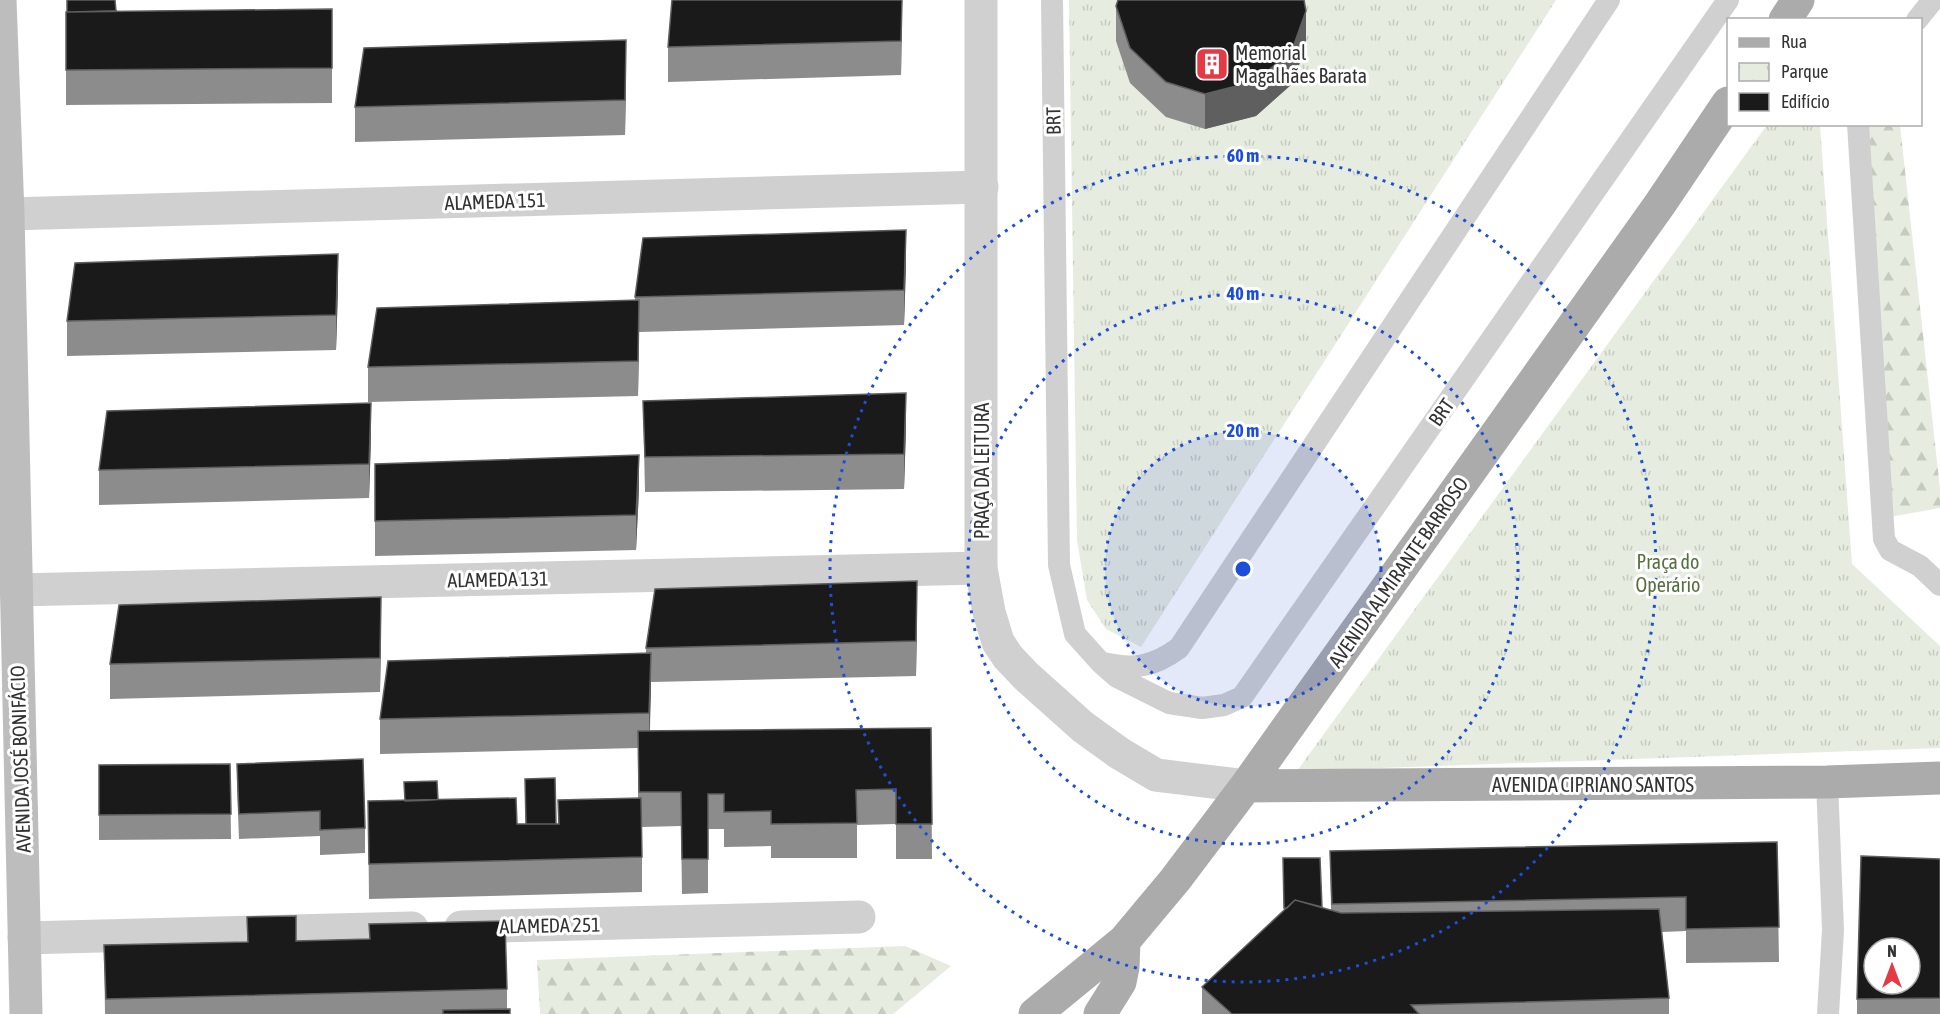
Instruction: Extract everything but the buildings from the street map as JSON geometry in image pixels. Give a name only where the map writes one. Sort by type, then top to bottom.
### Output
[{"type":"main road","name":"AVENIDA JOSÉ BONIFÁCIO","points":[[0,0],[6,487],[15,590],[26,1014]]},
{"type":"main road","points":[[1786,18],[1798,0]]},
{"type":"main road","name":"AVENIDA ALMIRANTE BARROSO","points":[[1035,1014],[1124,941],[1175,880],[1246,786],[1660,204],[1727,104]]},
{"type":"main road","name":"AVENIDA CIPRIANO SANTOS","points":[[1246,786],[1827,782],[1940,778]]},
{"type":"main road","points":[[1100,1014],[1120,982],[1124,941]]},
{"type":"street","name":"PRAÇA DA LEITURA","points":[[981,0],[981,568],[989,612],[998,642],[1008,657],[1026,676],[1083,728],[1156,775],[1246,786]]},
{"type":"street","name":"ALAMEDA 151","points":[[4,196],[982,187]]},
{"type":"street","name":"ALAMEDA 131","points":[[15,590],[981,568]]},
{"type":"street","name":"ALAMEDA 251","points":[[24,938],[859,917]]},
{"type":"lane","name":"BRT","points":[[1052,0],[1059,565],[1075,634],[1101,663],[1117,676],[1169,703],[1202,708],[1224,705],[1242,697],[1728,0]]},
{"type":"lane","points":[[1101,663],[1123,667],[1143,666],[1163,659],[1179,648],[1610,0]]},
{"type":"lane","points":[[1919,18],[1933,0]]},
{"type":"lane","points":[[1858,126],[1884,539],[1890,550],[1930,561],[1940,585]]},
{"type":"lane","points":[[1827,782],[1833,930],[1828,1014]]},
{"type":"green space","points":[[1069,0],[1556,0],[1141,647],[1106,629],[1087,600],[1077,540]]},
{"type":"green space","name":"Praça do Operário","points":[[1766,126],[1820,126],[1852,564],[1940,646],[1940,748],[1297,771]]},
{"type":"green space","points":[[1865,126],[1900,126],[1940,489],[1940,508],[1890,517]]},
{"type":"green space","points":[[905,946],[951,966],[893,1014],[540,1014],[537,960]]},
{"type":"place","name":"Memorial Magalhães Barata","points":[[1212,64]]}]
